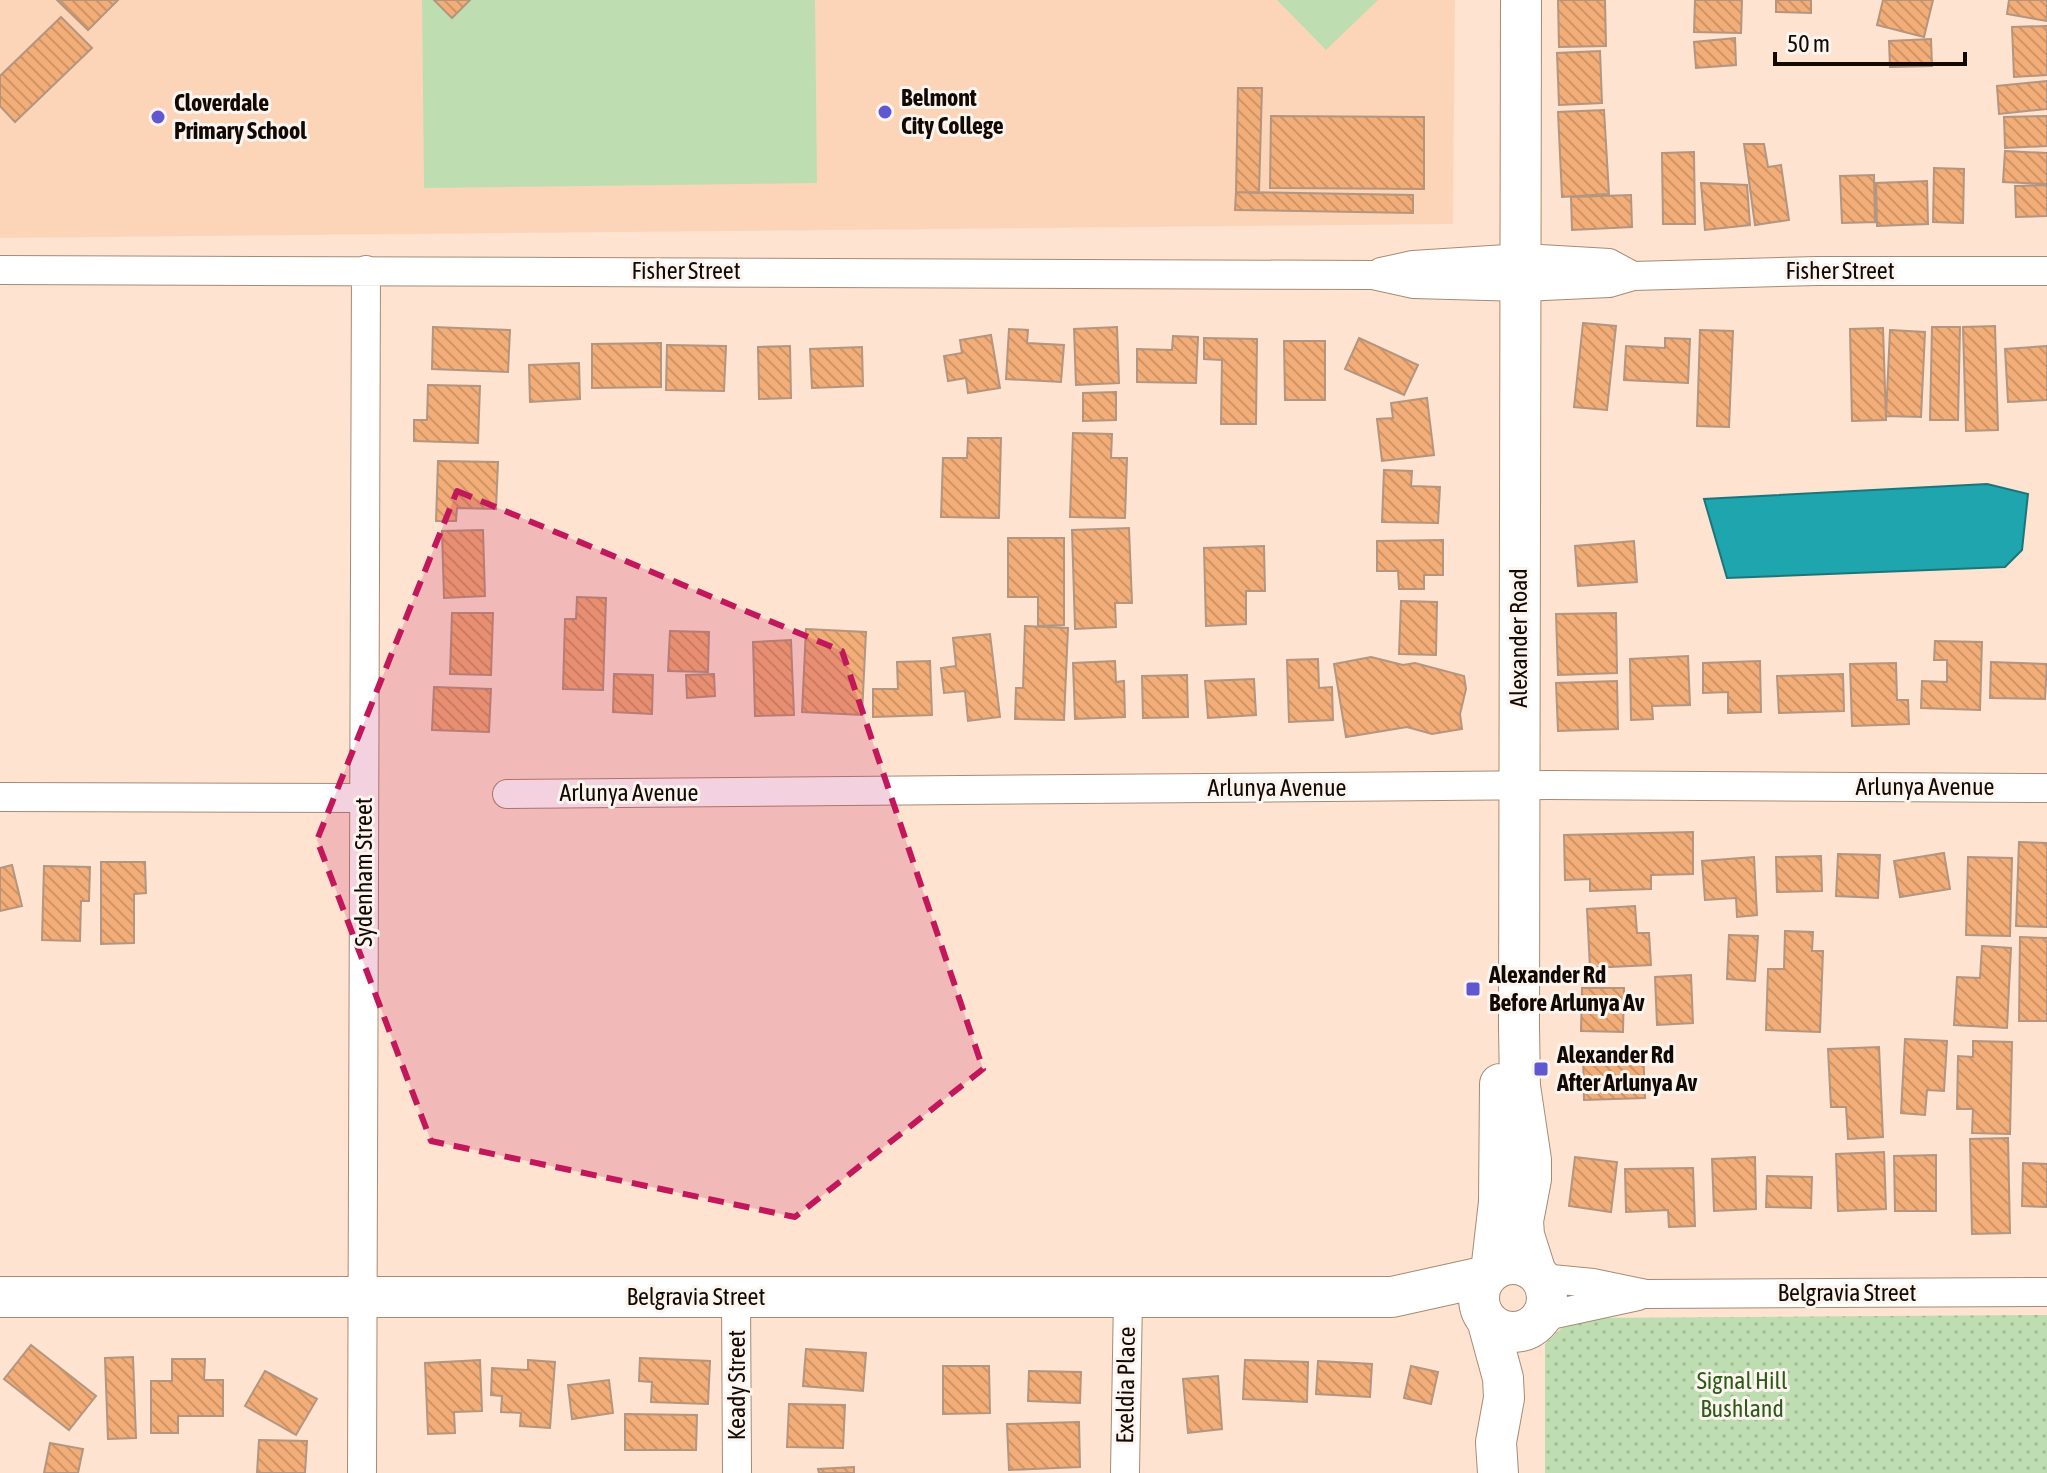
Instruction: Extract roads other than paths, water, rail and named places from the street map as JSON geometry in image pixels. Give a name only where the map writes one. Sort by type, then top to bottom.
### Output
[{"type":"main road","name":"Alexander Road","points":[[1497,0],[1511,272]]},
{"type":"main road","name":"Alexander Road","points":[[1489,1274],[1499,1202],[1509,786],[1511,272],[1521,0]]},
{"type":"main road","name":"Alexander Road","points":[[1509,786],[1520,1086],[1531,1160],[1531,1179],[1523,1221],[1524,1235],[1538,1275]]},
{"type":"main road","points":[[1498,1473],[1496,1442],[1504,1398],[1503,1378],[1478,1296],[1489,1274],[1499,1267],[1518,1264],[1538,1275],[1547,1298],[1536,1322],[1523,1473]]},
{"type":"main road","name":"Belgravia Street","points":[[0,1297],[1392,1297],[1489,1274]]},
{"type":"main road","name":"Belgravia Street","points":[[1392,1297],[1433,1310],[1486,1320]]},
{"type":"main road","points":[[1486,1320],[1509,1333],[1536,1322]]},
{"type":"street","name":"Fisher Street","points":[[0,270],[1373,275],[1414,284],[1609,263],[1633,276],[1817,271],[2047,271]]},
{"type":"street","name":"Sydenham Street","points":[[362,1473],[366,270]]},
{"type":"street","name":"Arlunya Avenue","points":[[507,794],[1509,786],[2047,788]]},
{"type":"street","points":[[0,797],[364,798]]},
{"type":"street","name":"Belgravia Street","points":[[1538,1275],[1646,1294],[2047,1292]]},
{"type":"street","name":"Belgravia Street","points":[[1536,1322],[1646,1294]]},
{"type":"street","name":"Keady Street","points":[[736,1297],[737,1473]]},
{"type":"street","name":"Exeldia Place","points":[[1125,1473],[1128,1297]]},
{"type":"water","points":[[1987,484],[2028,494],[2022,550],[2005,567],[1727,578],[1704,499]]},
{"type":"place","name":"Belmont City College","points":[[885,112]]},
{"type":"place","name":"Cloverdale Primary School","points":[[158,117]]},
{"type":"place","name":"Alexander Rd Before Arlunya Av","points":[[1473,989]]},
{"type":"place","name":"Alexander Rd After Arlunya Av","points":[[1541,1069]]},
{"type":"park label","name":"Signal Hill Bushland","points":[[1742,1395]]}]
